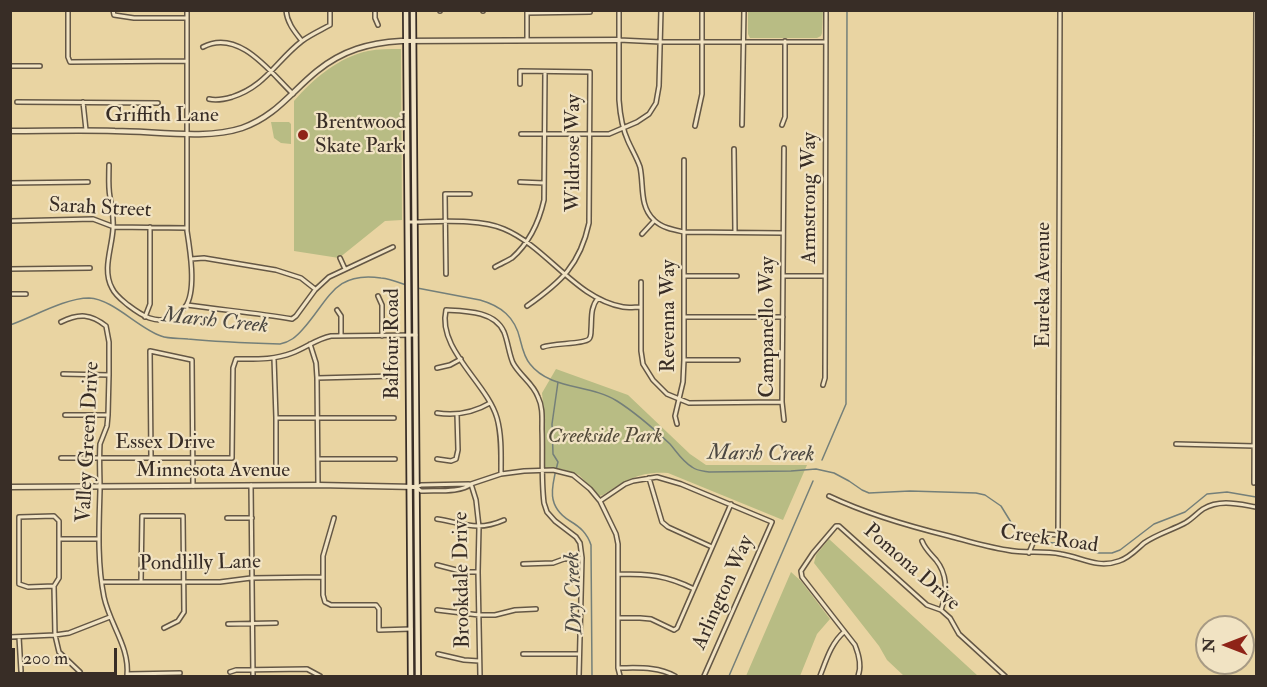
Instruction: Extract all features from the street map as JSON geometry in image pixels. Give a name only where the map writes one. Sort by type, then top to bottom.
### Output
[{"type":"main road","name":"Balfour Road","points":[[406,10],[411,676]]},
{"type":"main road","name":"Balfour Road","points":[[413,10],[418,676]]},
{"type":"street","points":[[68,10],[68,57],[70,62],[187,61]]},
{"type":"street","points":[[113,10],[114,15],[128,18],[187,18]]},
{"type":"street","points":[[109,165],[114,227],[109,251],[108,275],[111,287],[117,296],[145,317],[161,320],[169,318],[187,305],[191,292],[191,259],[187,228],[187,10]]},
{"type":"street","points":[[286,10],[292,28],[302,41]]},
{"type":"street","points":[[209,99],[226,99],[241,94],[261,81],[302,41],[330,25],[330,10]]},
{"type":"street","points":[[375,10],[378,25]]},
{"type":"street","points":[[618,10],[618,100],[623,129],[640,170],[646,209],[654,221],[668,229],[684,232],[783,233]]},
{"type":"street","points":[[521,134],[609,134],[649,114],[656,103],[659,86],[661,10]]},
{"type":"street","points":[[695,126],[702,94],[702,10]]},
{"type":"street","points":[[742,125],[744,10]]},
{"type":"street","name":"Armstrong Way","points":[[823,385],[825,378],[826,10]]},
{"type":"street","name":"Eureka Avenue","points":[[1029,553],[1034,541],[1046,534],[1058,535],[1060,10]]},
{"type":"street","points":[[1254,483],[1256,10]]},
{"type":"street","points":[[527,40],[527,12],[590,12]]},
{"type":"street","name":"Griffith Lane","points":[[10,131],[223,133],[253,123],[274,111],[319,69],[331,61],[354,49],[381,42],[618,40],[826,42]]},
{"type":"street","points":[[782,125],[785,117],[784,41]]},
{"type":"street","points":[[203,47],[210,43],[228,43],[248,50],[293,94]]},
{"type":"street","points":[[10,66],[40,66]]},
{"type":"street","points":[[495,267],[511,258],[526,241],[537,223],[544,200],[544,72],[520,71],[520,84]]},
{"type":"street","name":"Wildrose Way","points":[[527,306],[566,274],[582,246],[589,223],[590,72],[544,72]]},
{"type":"street","points":[[17,102],[158,103]]},
{"type":"street","points":[[83,102],[86,131]]},
{"type":"street","name":"Campanello Way","points":[[784,148],[782,402],[784,420]]},
{"type":"street","points":[[734,149],[735,232]]},
{"type":"street","name":"Revenna Way","points":[[676,424],[675,416],[683,382],[684,360],[684,160]]},
{"type":"street","points":[[10,183],[88,182]]},
{"type":"street","points":[[520,182],[544,183]]},
{"type":"street","points":[[446,274],[445,194],[470,194]]},
{"type":"street","name":"Sarah Street","points":[[10,221],[93,219],[114,227],[187,228]]},
{"type":"street","points":[[642,234],[654,221]]},
{"type":"street","points":[[408,222],[484,224],[503,229],[526,241],[582,288],[598,298],[622,307],[641,308]]},
{"type":"street","points":[[145,317],[150,304],[150,227]]},
{"type":"street","points":[[187,305],[292,319],[315,290],[329,277],[393,247]]},
{"type":"street","points":[[191,259],[204,258],[276,270],[301,278],[315,290]]},
{"type":"street","points":[[340,258],[345,269]]},
{"type":"street","points":[[10,269],[90,268]]},
{"type":"street","points":[[684,276],[737,276]]},
{"type":"street","points":[[783,276],[825,276]]},
{"type":"street","points":[[641,282],[643,364],[659,388],[679,400],[689,402],[782,402]]},
{"type":"street","points":[[10,294],[26,294]]},
{"type":"street","points":[[378,296],[382,305],[382,336]]},
{"type":"street","points":[[543,347],[550,344],[584,342],[590,339],[593,304],[598,298]]},
{"type":"street","points":[[337,310],[340,316],[341,336]]},
{"type":"street","points":[[501,474],[501,436],[497,417],[447,336],[446,310],[462,310],[486,316],[497,322],[504,330],[513,362],[519,372],[534,387],[541,404],[544,503],[547,512],[555,521],[576,537],[580,543],[582,558],[579,676]]},
{"type":"street","name":"Valley Green Drive","points":[[62,322],[86,315],[96,318],[106,326],[109,342],[108,415],[107,426],[100,444],[99,459],[100,569],[105,598],[125,650],[128,675]]},
{"type":"street","points":[[684,317],[783,317]]},
{"type":"street","points":[[276,470],[274,358],[292,353],[319,338],[331,336],[416,335]]},
{"type":"street","points":[[310,344],[316,363],[317,378],[318,486]]},
{"type":"street","points":[[151,457],[150,351],[192,360],[193,486]]},
{"type":"street","name":"Essex Drive","points":[[61,458],[232,458],[233,368],[236,360],[274,358]]},
{"type":"street","points":[[437,368],[450,365],[460,359]]},
{"type":"street","points":[[684,360],[738,360]]},
{"type":"street","points":[[63,374],[109,375]]},
{"type":"street","points":[[317,378],[394,376]]},
{"type":"street","points":[[437,413],[457,414],[473,411],[490,403]]},
{"type":"street","points":[[437,459],[451,461],[456,459],[457,414]]},
{"type":"street","points":[[65,415],[108,415]]},
{"type":"street","points":[[276,418],[394,418]]},
{"type":"street","points":[[1176,444],[1255,446]]},
{"type":"street","points":[[318,459],[395,459]]},
{"type":"street","points":[[417,487],[471,484],[501,474],[524,471],[561,471],[573,475],[590,489],[600,501],[616,534],[618,544],[618,668],[620,676]]},
{"type":"street","points":[[600,501],[625,484],[657,477],[731,504],[677,628],[674,630],[651,619],[618,618]]},
{"type":"street","points":[[649,478],[662,522],[712,547]]},
{"type":"street","name":"Brookdale Drive","points":[[471,484],[480,527],[478,572],[480,676]]},
{"type":"street","points":[[251,486],[253,676]]},
{"type":"street","name":"Minnesota Avenue","points":[[10,487],[417,487]]},
{"type":"street","name":"Creek Road","points":[[829,496],[851,507],[921,529],[999,549],[1064,554],[1102,564],[1118,562],[1132,554],[1145,542],[1186,522],[1204,508],[1233,502],[1257,507]]},
{"type":"street","name":"Arlington Way","points":[[704,676],[772,522],[731,504]]},
{"type":"street","points":[[54,586],[28,587],[19,584],[19,517],[54,516],[58,521],[59,578],[54,586],[55,635],[59,652],[80,672]]},
{"type":"street","points":[[141,581],[142,516],[183,516],[184,612],[178,621],[164,628]]},
{"type":"street","points":[[227,518],[252,518]]},
{"type":"street","points":[[334,518],[324,551],[323,600],[327,604],[376,605],[379,609],[379,630],[411,629]]},
{"type":"street","points":[[437,519],[480,527],[504,520]]},
{"type":"street","name":"Pomona Drive","points":[[844,632],[802,577],[801,571],[836,526],[839,526],[927,604],[941,610],[950,618],[959,634],[1005,676]]},
{"type":"street","points":[[58,539],[99,538]]},
{"type":"street","points":[[922,541],[925,549],[938,562],[943,572],[946,586],[941,610]]},
{"type":"street","points":[[523,564],[553,563],[564,559],[582,558]]},
{"type":"street","points":[[437,565],[464,572],[478,572]]},
{"type":"street","points":[[618,574],[662,576],[694,589]]},
{"type":"street","name":"Pondlilly Lane","points":[[102,582],[220,582],[251,578],[323,577]]},
{"type":"street","points":[[437,610],[495,615],[515,609],[536,609]]},
{"type":"street","points":[[10,637],[69,633],[111,617]]},
{"type":"street","points":[[228,624],[276,623]]},
{"type":"street","points":[[820,676],[833,644],[844,632],[855,645],[859,655],[858,676]]},
{"type":"street","points":[[19,637],[21,671]]},
{"type":"street","points":[[438,654],[479,661]]},
{"type":"street","points":[[523,654],[579,654]]},
{"type":"street","points":[[618,668],[651,668],[675,676]]},
{"type":"street","points":[[230,672],[253,669],[307,669],[320,676]]},
{"type":"street","points":[[128,675],[180,673]]},
{"type":"green space","points":[[748,11],[823,11],[822,33],[817,38],[750,38]]},
{"type":"green space","points":[[401,49],[402,220],[385,221],[339,258],[294,251],[294,101],[318,77],[347,58],[372,50]]},
{"type":"green space","points":[[271,122],[291,124],[291,144],[281,143],[274,138]]},
{"type":"green space","name":"Creekside Park","points":[[556,369],[628,395],[690,454],[706,465],[807,465],[783,520],[668,473],[641,475],[599,496],[579,475],[562,469],[544,469],[545,424],[542,393]]},
{"type":"green space","points":[[829,539],[978,676],[904,676],[887,660],[879,646],[814,563],[816,555]]},
{"type":"green space","points":[[791,572],[801,581],[830,619],[817,634],[800,676],[746,676]]},
{"type":"waterway","points":[[822,460],[846,404],[847,10]]},
{"type":"waterway","name":"Marsh Creek","points":[[10,325],[60,304],[89,298],[107,303],[143,327],[164,337],[280,344],[298,334],[334,290],[343,283],[365,277],[393,280],[412,287]]},
{"type":"waterway","name":"Marsh Creek","points":[[417,288],[480,300],[501,309],[515,324],[526,358],[538,372],[559,383],[595,392],[617,401],[657,432],[685,462],[700,471],[816,469],[834,473],[869,493],[910,491],[976,493],[985,495],[1001,506],[1017,532],[1031,541],[1067,544],[1099,553],[1112,553],[1120,550],[1154,524],[1185,512],[1207,494],[1227,492],[1256,497]]},
{"type":"waterway","name":"Dry Creek","points":[[558,382],[552,424],[553,454],[558,462],[552,494],[557,509],[583,531],[591,545],[592,676]]},
{"type":"waterway","points":[[729,676],[813,481]]},
{"type":"place","name":"Brentwood Skate Park","points":[[303,135]]}]
